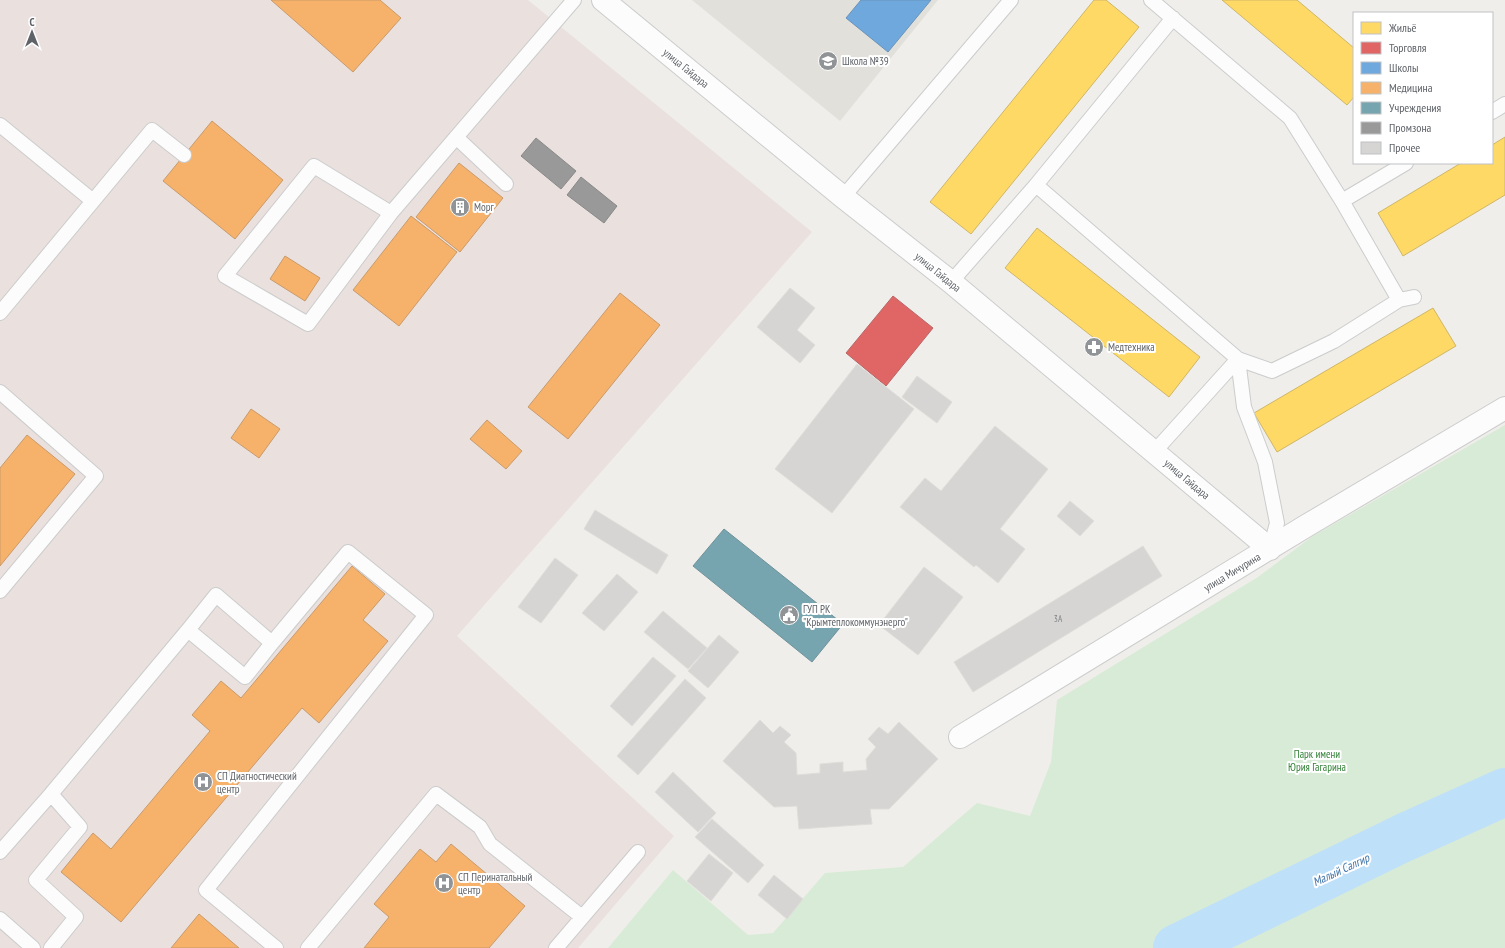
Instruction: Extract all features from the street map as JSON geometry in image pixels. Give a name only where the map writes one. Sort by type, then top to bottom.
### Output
[{"type":"street","name":"улица Гайдара","points":[[604,0],[843,197],[951,282],[1155,451],[1270,549]]},
{"type":"street","name":"улица Мичурина","points":[[960,737],[1505,408]]},
{"type":"lane","points":[[391,213],[314,166],[225,276],[308,324],[391,213],[574,0]]},
{"type":"lane","points":[[843,197],[1011,0]]},
{"type":"lane","points":[[1151,0],[1290,118],[1342,201],[1399,300]]},
{"type":"lane","points":[[951,282],[1036,185],[1173,18]]},
{"type":"lane","points":[[1493,111],[1505,104]]},
{"type":"lane","points":[[0,125],[93,201]]},
{"type":"lane","points":[[0,313],[152,130],[184,155]]},
{"type":"lane","points":[[456,137],[506,184]]},
{"type":"lane","points":[[1342,201],[1404,164]]},
{"type":"lane","points":[[1036,185],[1238,359],[1272,371],[1334,341],[1399,300],[1414,298]]},
{"type":"lane","points":[[1155,451],[1238,359]]},
{"type":"lane","points":[[1238,359],[1244,407],[1265,462],[1277,523],[1270,549]]},
{"type":"lane","points":[[0,392],[96,476],[0,591]]},
{"type":"lane","points":[[188,630],[246,677],[272,643],[348,552],[426,615],[206,890],[276,948]]},
{"type":"lane","points":[[0,852],[51,794],[216,595],[272,643]]},
{"type":"lane","points":[[51,794],[80,827],[36,880],[76,917],[51,948]]},
{"type":"lane","points":[[308,948],[436,794],[480,827],[490,844],[582,918]]},
{"type":"lane","points":[[556,948],[638,852]]},
{"type":"lane","points":[[0,919],[33,948]]},
{"type":"shaded area","points":[[0,0],[528,0],[812,232],[457,636],[674,836],[578,948],[0,948]]},
{"type":"shaded area","name":"Школа №39","points":[[692,0],[938,0],[840,121]]},
{"type":"green space","name":"Парк имени Юрия Гагарина","points":[[1505,425],[1505,948],[608,948],[673,870],[748,935],[773,933],[825,873],[903,867],[977,803],[1030,816],[1051,762],[1057,700],[1258,577],[1313,536]]},
{"type":"building: Жильё","points":[[1094,0],[1106,0],[1139,27],[971,234],[930,202]]},
{"type":"building: Жильё","points":[[1222,0],[1297,0],[1353,47],[1353,98],[1347,105]]},
{"type":"building: Жильё","points":[[1505,137],[1505,195],[1403,256],[1378,213],[1459,164],[1493,164],[1493,144]]},
{"type":"building: Жильё","points":[[1037,228],[1200,357],[1169,397],[1005,268]]},
{"type":"building: Жильё","points":[[1433,308],[1456,346],[1277,452],[1254,413]]},
{"type":"building: Торговля","points":[[893,296],[933,328],[886,386],[846,353]]},
{"type":"building: Школы","points":[[861,0],[931,0],[888,52],[846,18]]},
{"type":"building: Медицина","points":[[271,0],[380,0],[401,18],[353,72]]},
{"type":"building: Медицина","points":[[212,121],[283,180],[235,239],[163,181]]},
{"type":"building: Медицина","name":"Морг","points":[[459,163],[503,198],[460,252],[416,217]]},
{"type":"building: Медицина","points":[[411,216],[457,252],[399,326],[353,290]]},
{"type":"building: Медицина","points":[[285,256],[320,278],[305,301],[270,279]]},
{"type":"building: Медицина","points":[[620,293],[660,325],[568,439],[528,407]]},
{"type":"building: Медицина","points":[[251,409],[280,429],[259,458],[231,438]]},
{"type":"building: Медицина","points":[[487,420],[522,451],[506,469],[470,439]]},
{"type":"building: Медицина","points":[[27,435],[75,474],[0,566],[0,468]]},
{"type":"building: Медицина","name":"СП Диагностический центр","points":[[352,566],[385,594],[363,620],[388,641],[319,723],[302,708],[121,922],[61,872],[93,833],[111,849],[210,731],[192,715],[221,681],[241,698]]},
{"type":"building: Медицина","name":"СП Перинатальный центр","points":[[451,844],[525,906],[489,948],[364,948],[389,917],[374,904],[420,849],[436,862]]},
{"type":"building: Медицина","points":[[199,914],[239,948],[171,948]]},
{"type":"building: Учреждения","points":[[724,529],[843,624],[812,662],[693,566]]},
{"type":"building: Промзона","points":[[536,138],[576,171],[561,189],[521,156]]},
{"type":"building: Промзона","points":[[581,177],[617,206],[604,223],[567,195]]},
{"type":"building: Прочее","points":[[790,288],[815,308],[797,330],[815,345],[800,363],[757,327]]},
{"type":"building: Прочее","points":[[857,364],[914,409],[832,513],[775,469]]},
{"type":"building: Прочее","points":[[917,376],[952,402],[937,423],[902,397]]},
{"type":"building: Прочее","points":[[995,426],[1048,469],[1000,529],[1025,549],[998,583],[976,565],[974,567],[900,507],[925,478],[941,491]]},
{"type":"building: Прочее","points":[[1070,501],[1094,521],[1080,536],[1057,516]]},
{"type":"building: Прочее","points":[[595,510],[668,555],[657,574],[584,529]]},
{"type":"building: Прочее","points":[[1143,546],[1162,576],[973,692],[954,662]]},
{"type":"building: Прочее","points":[[555,558],[578,575],[541,623],[518,607]]},
{"type":"building: Прочее","points":[[924,567],[963,597],[918,655],[879,625]]},
{"type":"building: Прочее","points":[[617,574],[638,592],[604,631],[582,613]]},
{"type":"building: Прочее","points":[[663,611],[707,648],[688,669],[644,632]]},
{"type":"building: Прочее","points":[[719,635],[739,652],[708,688],[688,671]]},
{"type":"building: Прочее","points":[[653,657],[676,676],[632,726],[610,706]]},
{"type":"building: Прочее","points":[[685,679],[706,698],[638,775],[617,756]]},
{"type":"building: Прочее","points":[[760,720],[773,733],[780,726],[791,735],[784,742],[796,753],[797,775],[820,773],[820,764],[843,762],[843,772],[867,770],[866,759],[876,747],[868,739],[879,727],[888,734],[899,722],[938,759],[889,809],[870,809],[872,824],[799,829],[797,806],[774,807],[723,761]]},
{"type":"building: Прочее","points":[[673,772],[716,813],[698,832],[655,792]]},
{"type":"building: Прочее","points":[[712,819],[764,865],[748,883],[695,837]]},
{"type":"building: Прочее","points":[[709,854],[733,873],[711,901],[687,881]]},
{"type":"building: Прочее","points":[[774,875],[803,899],[787,919],[758,895]]},
{"type":"waterway","name":"Малый Салгир","points":[[1177,948],[1403,838],[1505,792]]},
{"type":"place","name":"Школа №39","points":[[828,61]]},
{"type":"place","name":"Морг","points":[[460,207]]},
{"type":"place","name":"Медтехника","points":[[1094,347]]},
{"type":"place","name":"ГУП РК \"Крымтеплокоммунэнерго\"","points":[[789,615]]},
{"type":"place","name":"СП Диагностический центр","points":[[203,782]]},
{"type":"place","name":"СП Перинатальный центр","points":[[444,883]]}]
